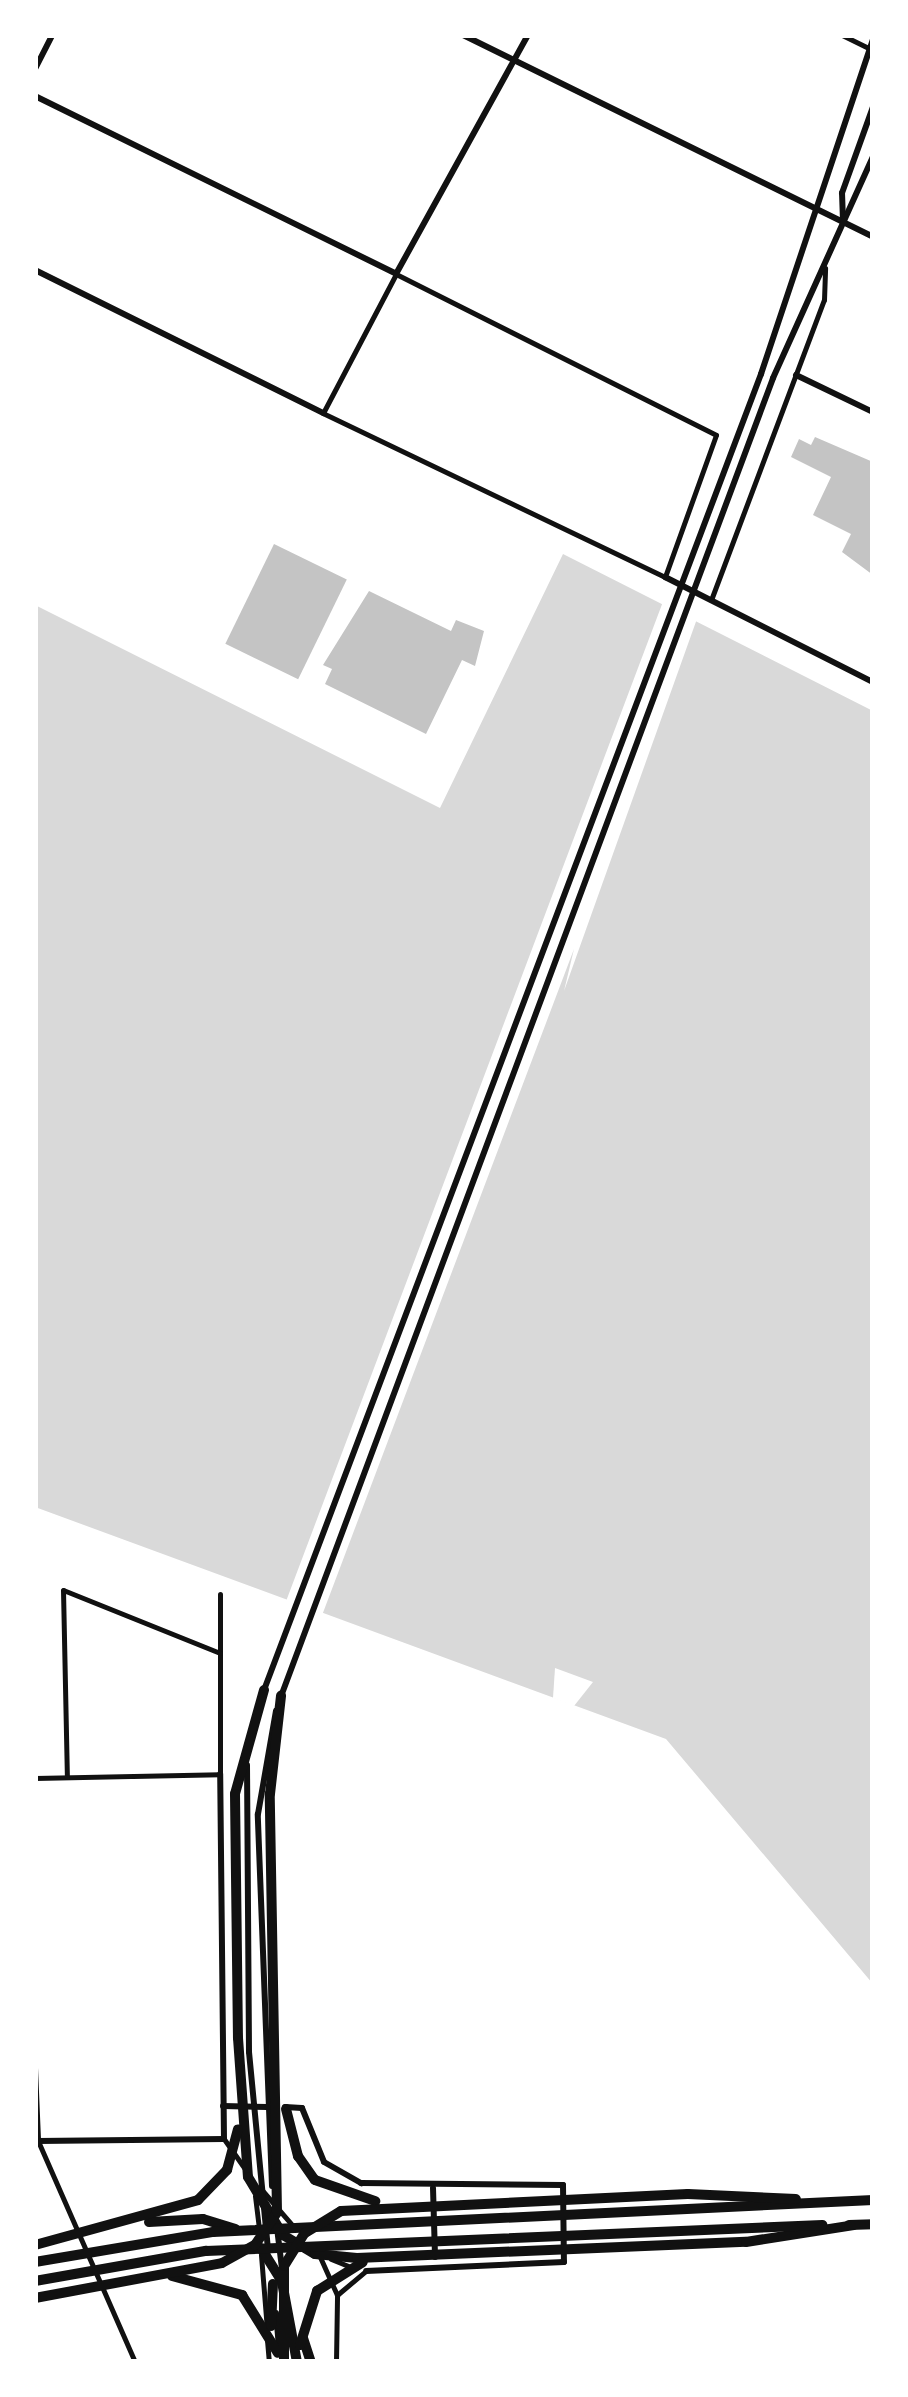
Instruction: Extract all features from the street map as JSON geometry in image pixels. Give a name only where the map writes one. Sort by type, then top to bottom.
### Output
[{"type":"highway","points":[[35,2244],[184,2206],[219,2180],[236,2146],[235,1794],[264,1690]]},
{"type":"highway","points":[[35,2298],[222,2263],[270,2225],[283,2173],[270,1794],[281,1696]]},
{"type":"highway","points":[[277,2033],[292,2143],[316,2180],[360,2200],[460,2202]]},
{"type":"highway","points":[[238,2038],[248,2176],[269,2222],[315,2254],[418,2256],[746,2242],[854,2225]]},
{"type":"highway","points":[[281,2362],[280,2282],[305,2233],[356,2208],[688,2194],[852,2201]]},
{"type":"highway","points":[[35,2262],[213,2232],[873,2200]]},
{"type":"highway","points":[[104,2229],[186,2218],[248,2236],[282,2282],[297,2362]]},
{"type":"highway","points":[[35,2281],[206,2251],[873,2224]]},
{"type":"highway","points":[[297,2362],[304,2315],[326,2281],[358,2263],[418,2256]]},
{"type":"highway","points":[[126,2278],[228,2288],[263,2317],[281,2362]]},
{"type":"highway","points":[[270,2362],[273,2284]]},
{"type":"highway","points":[[287,2312],[311,2362]]},
{"type":"street","points":[[35,69],[52,35]]},
{"type":"street","points":[[463,35],[873,237]]},
{"type":"street","points":[[323,413],[528,35]]},
{"type":"street","points":[[842,35],[869,48]]},
{"type":"street","points":[[281,2362],[251,2082],[244,1814],[264,1690],[761,374],[812,207],[873,39]]},
{"type":"street","points":[[35,96],[716,435],[665,576]]},
{"type":"street","points":[[843,222],[842,194],[873,107]]},
{"type":"street","points":[[297,2362],[287,2312],[261,2051],[258,1843],[263,1754],[281,1696],[773,378],[873,157]]},
{"type":"street","points":[[711,600],[824,300],[825,268]]},
{"type":"street","points":[[35,270],[665,576],[873,682]]},
{"type":"street","points":[[796,374],[873,412]]},
{"type":"street","points":[[66,1777],[62,1590],[220,1652]]},
{"type":"street","points":[[220,1594],[224,2138],[314,2250],[337,2295],[336,2362]]},
{"type":"street","points":[[35,1778],[220,1774]]},
{"type":"street","points":[[35,2068],[38,2141],[134,2362]]},
{"type":"street","points":[[224,2106],[302,2108],[312,2145],[338,2174],[433,2188],[563,2185],[564,2262],[366,2271],[314,2250]]},
{"type":"street","points":[[38,2141],[224,2138]]},
{"type":"street","points":[[254,2180],[270,2362]]},
{"type":"street","points":[[433,2188],[435,2266]]},
{"type":"street","points":[[259,2234],[262,2220],[283,2214]]},
{"type":"street","points":[[337,2295],[366,2271]]},
{"type":"shaded area","points":[[563,554],[873,711],[873,1984],[666,1739],[35,1507],[35,605],[440,808]]},
{"type":"pier","points":[[664,599],[698,616],[564,991],[574,949],[321,1618],[285,1604]]},
{"type":"pier","points":[[555,1668],[593,1682],[574,1706],[553,1698]]},
{"type":"building","points":[[815,437],[873,462],[873,575],[842,552],[851,534],[813,515],[831,477],[791,457],[799,439],[811,445]]},
{"type":"building","points":[[274,544],[347,580],[298,679],[225,644]]},
{"type":"building","points":[[369,591],[451,631],[456,620],[484,631],[475,666],[462,660],[426,734],[325,684],[332,669],[323,665]]}]
